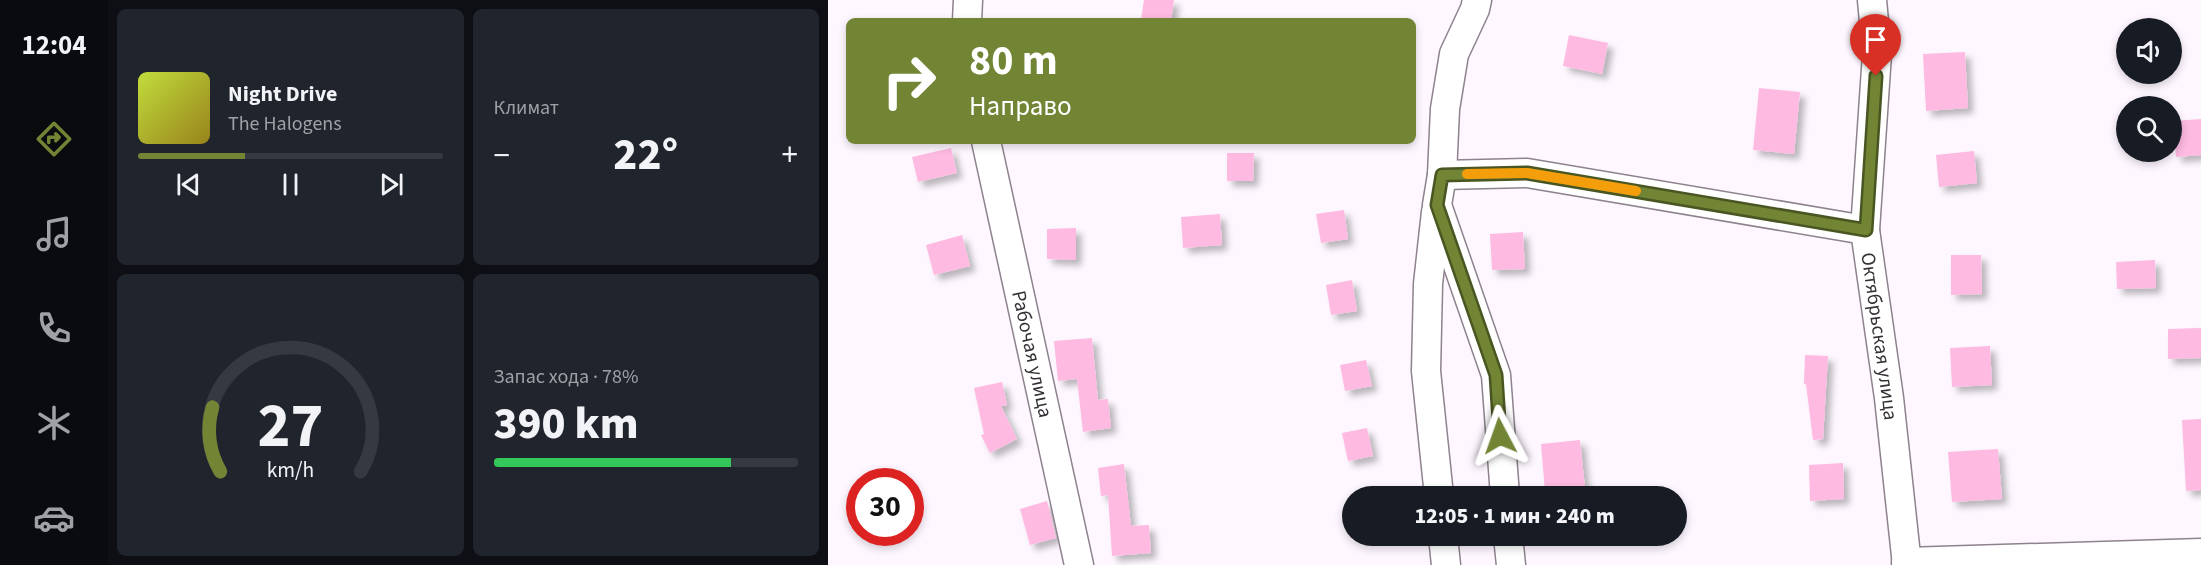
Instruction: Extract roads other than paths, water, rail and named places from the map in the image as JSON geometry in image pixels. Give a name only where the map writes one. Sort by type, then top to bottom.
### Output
[{"type":"street","points":[[967,18],[968,0]]},
{"type":"street","points":[[1438,486],[1426,372],[1428,284],[1442,175],[1444,109],[1454,54],[1477,0]]},
{"type":"street","name":"Октябрьская улица","points":[[1872,0],[1877,54],[1866,230],[1889,398],[1906,564]]},
{"type":"street","name":"Рабочая улица","points":[[987,144],[1079,565]]},
{"type":"street","points":[[1442,175],[1527,173],[1866,230]]},
{"type":"street","points":[[1437,205],[1496,375],[1504,486]]},
{"type":"street","points":[[1444,546],[1446,565]]},
{"type":"street","points":[[1509,546],[1510,565]]},
{"type":"street","points":[[1906,564],[2201,553]]}]
